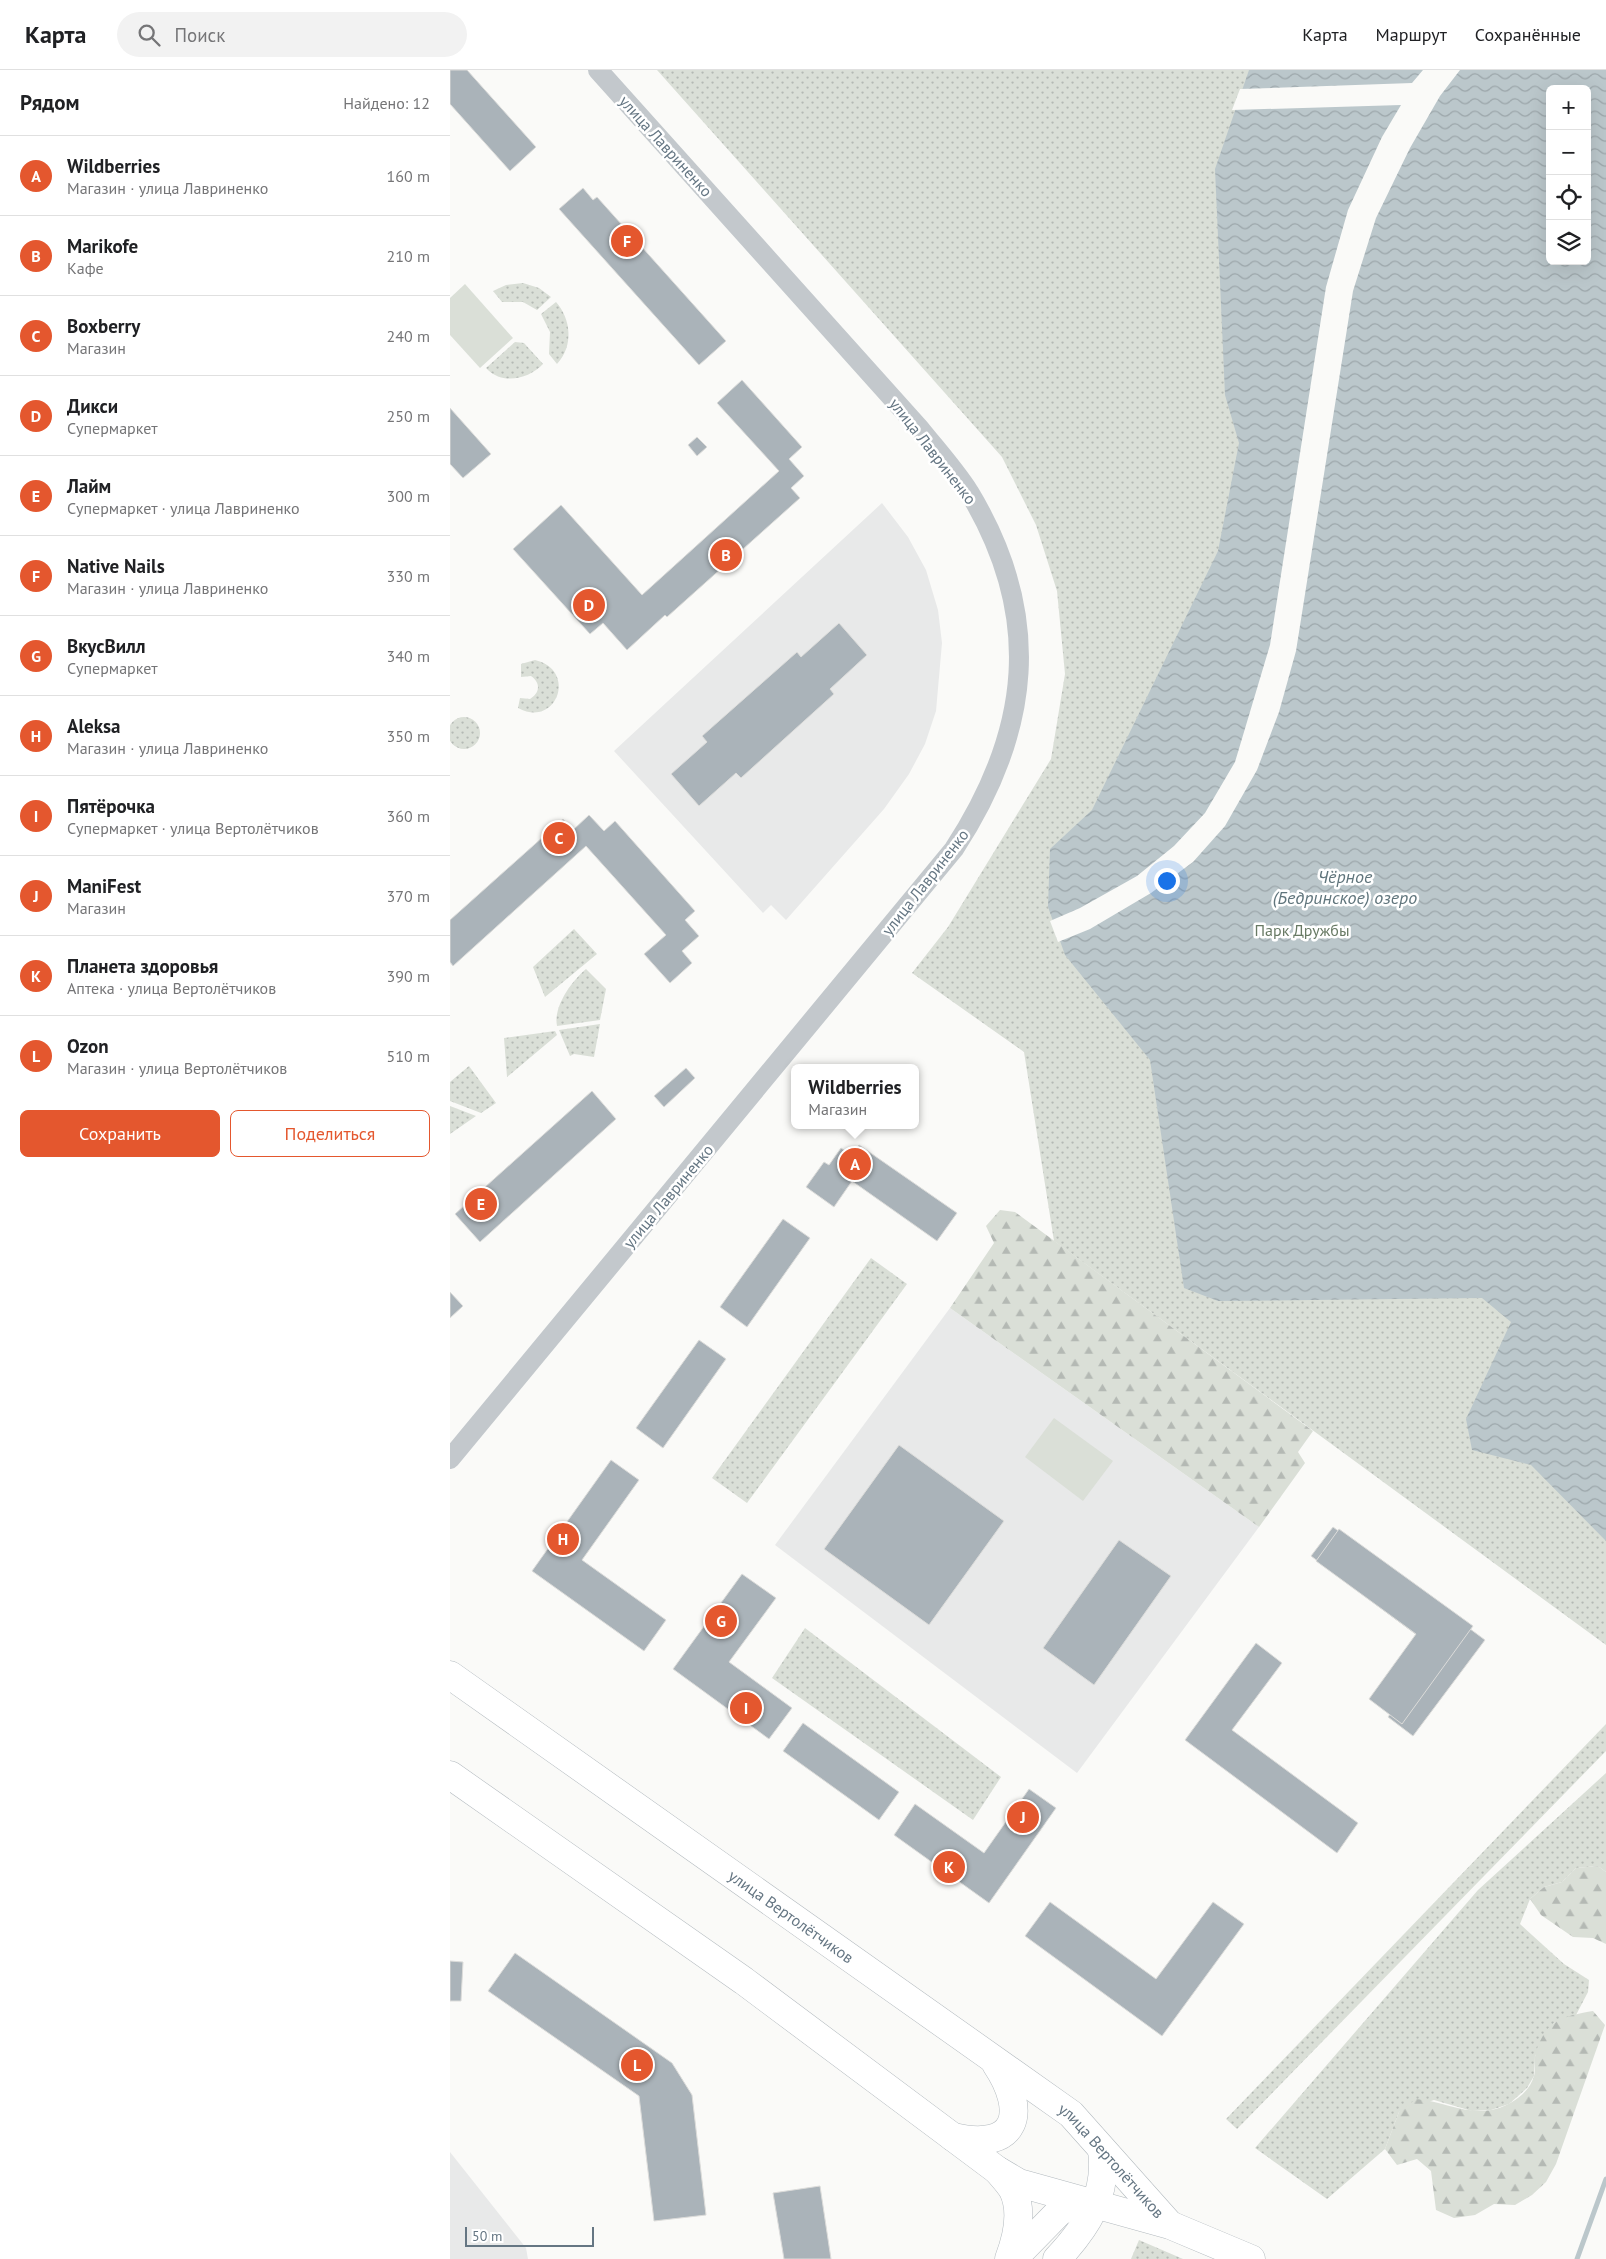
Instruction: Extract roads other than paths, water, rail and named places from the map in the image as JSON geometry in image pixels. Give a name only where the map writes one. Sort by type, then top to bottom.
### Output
[{"type":"main road","name":"улица Вертолётчиков","points":[[450,1675],[1077,2119],[1102,2150],[1170,2225]]},
{"type":"main road","name":"улица Вертолётчиков","points":[[450,1775],[744,1981],[1019,2184],[1170,2225]]},
{"type":"main road","points":[[953,2137],[966,2140],[994,2139],[1005,2132],[1011,2122],[1015,2112],[1013,2099],[994,2060]]},
{"type":"main road","points":[[1057,2259],[1072,2244],[1087,2203],[1104,2170],[1102,2150]]},
{"type":"main road","points":[[998,2170],[1013,2190],[1017,2207],[1016,2240],[1009,2259]]},
{"type":"main road","points":[[1013,2259],[1059,2212],[1087,2203]]},
{"type":"main road","points":[[1170,2225],[1251,2259]]},
{"type":"street","name":"улица Лавриненко","points":[[450,1459],[948,856],[980,805],[1004,754],[1016,704],[1019,669],[1018,623],[1010,585],[995,540],[968,491],[920,429],[598,70]]},
{"type":"water","name":"Чёрное (Бедринское) озеро","points":[[1249,70],[1606,70],[1606,1541],[1531,1465],[1472,1450],[1466,1419],[1511,1322],[1482,1298],[1218,1301],[1184,1288],[1150,1060],[1065,955],[1048,907],[1050,849],[1092,810],[1218,551],[1239,443],[1225,395],[1215,169]]},
{"type":"waterway","points":[[1577,2259],[1606,2179]]},
{"type":"place","name":"Native Nails","points":[[627,241]]},
{"type":"place","name":"Marikofe","points":[[726,555]]},
{"type":"place","name":"Дикси","points":[[589,605]]},
{"type":"place","name":"Boxberry","points":[[559,838]]},
{"type":"place","name":"Wildberries","points":[[855,1164]]},
{"type":"place","name":"Лайм","points":[[481,1204]]},
{"type":"place","name":"Aleksa","points":[[563,1539]]},
{"type":"place","name":"ВкусВилл","points":[[721,1621]]},
{"type":"place","name":"Пятёрочка","points":[[746,1708]]},
{"type":"place","name":"ManiFest","points":[[1023,1817]]},
{"type":"place","name":"Планета здоровья","points":[[949,1867]]},
{"type":"place","name":"Ozon","points":[[637,2065]]},
{"type":"park label","name":"Парк Дружбы","points":[[1302,930]]}]
